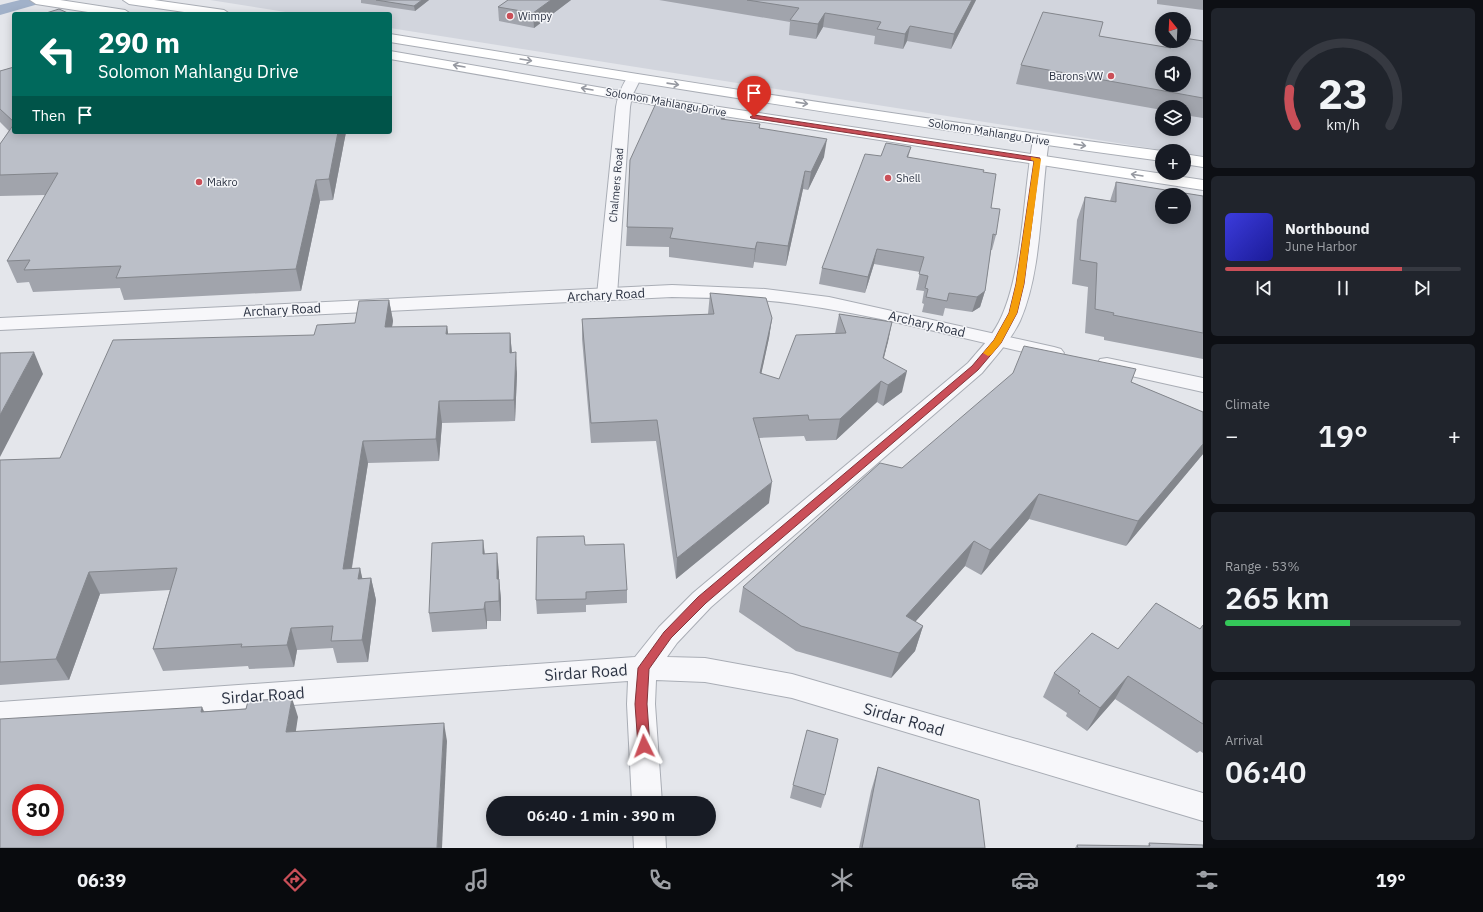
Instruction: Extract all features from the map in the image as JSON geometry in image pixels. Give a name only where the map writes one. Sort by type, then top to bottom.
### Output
[{"type":"main road","points":[[36,0],[112,12]]},
{"type":"main road","points":[[129,0],[210,12]]},
{"type":"main road","name":"Solomon Mahlangu Drive","points":[[392,38],[634,78],[1039,150],[1203,185]]},
{"type":"main road","name":"Solomon Mahlangu Drive","points":[[392,55],[625,96],[1039,150],[1155,156]]},
{"type":"main road","points":[[1191,160],[1203,162]]},
{"type":"street","name":"Chalmers Road","points":[[608,295],[623,107],[625,96],[634,78]]},
{"type":"street","points":[[647,796],[641,704],[644,668],[668,635],[702,600],[975,368],[998,341],[1013,313],[1020,284],[1039,150]]},
{"type":"street","name":"Archary Road","points":[[0,324],[672,292],[729,292],[796,298],[872,312],[1203,385]]},
{"type":"street","name":"Sirdar Road","points":[[0,714],[644,668],[705,670],[792,686],[1203,807]]},
{"type":"street","points":[[649,836],[650,848]]},
{"type":"shaded area","points":[[210,0],[1203,0],[1203,156],[1191,154],[1191,144],[1155,144],[1155,149],[392,28],[392,12],[285,12]]},
{"type":"building","points":[[376,0],[422,0],[414,6]]},
{"type":"building","points":[[508,0],[551,0],[533,13],[498,7]]},
{"type":"building","points":[[747,0],[972,0],[954,34],[910,26],[905,34],[877,29],[881,22],[825,13],[818,24],[790,20],[799,8]]},
{"type":"building","points":[[59,9],[66,12],[49,12]]},
{"type":"building","points":[[1043,12],[1103,22],[1099,36],[1155,45],[1155,48],[1191,48],[1191,39],[1203,41],[1203,98],[1170,92],[1191,92],[1191,56],[1155,56],[1155,89],[1021,65]]},
{"type":"building","points":[[12,68],[12,120],[0,109],[0,71]]},
{"type":"building","points":[[657,101],[725,113],[721,119],[760,124],[759,128],[827,139],[811,172],[805,171],[788,246],[757,242],[755,249],[670,238],[673,228],[627,227],[630,160]]},
{"type":"building","points":[[12,127],[12,134],[338,134],[329,179],[316,180],[296,269],[116,278],[121,266],[24,270],[30,260],[7,261],[58,173],[0,175],[0,144]]},
{"type":"building","points":[[886,143],[911,147],[907,157],[984,170],[983,172],[996,174],[991,208],[1000,209],[996,235],[993,234],[985,291],[977,297],[949,293],[947,301],[926,297],[928,289],[925,288],[928,276],[919,274],[924,257],[877,249],[868,277],[822,268],[865,154],[881,156]]},
{"type":"building","points":[[1116,182],[1155,188],[1155,224],[1191,224],[1191,194],[1203,196],[1203,333],[1113,315],[1114,313],[1095,309],[1097,263],[1080,260],[1085,197],[1116,202]]},
{"type":"building","points":[[710,293],[766,298],[772,318],[760,373],[779,379],[796,335],[846,333],[839,314],[892,322],[883,358],[907,371],[888,385],[881,381],[840,419],[809,420],[808,415],[753,418],[772,482],[677,558],[657,420],[591,423],[582,319],[714,314]]},
{"type":"building","points":[[389,300],[385,327],[447,326],[446,334],[510,333],[510,353],[516,352],[514,400],[439,401],[436,439],[363,441],[343,569],[360,568],[358,579],[371,578],[362,640],[331,641],[333,626],[291,628],[287,645],[241,647],[242,644],[153,649],[177,568],[89,572],[56,659],[0,662],[0,460],[60,458],[113,340],[314,335],[317,325],[355,323],[359,301]]},
{"type":"building","points":[[1024,346],[1136,369],[1131,382],[1203,412],[1203,444],[1138,521],[1039,494],[990,550],[974,541],[906,616],[923,626],[899,653],[801,626],[743,587],[880,463],[902,468],[1013,373]]},
{"type":"building","points":[[34,352],[0,415],[0,353]]},
{"type":"building","points":[[584,536],[585,545],[624,544],[627,590],[586,592],[586,599],[536,600],[537,537]]},
{"type":"building","points":[[483,540],[483,554],[497,553],[499,601],[485,602],[484,609],[429,613],[432,543]]},
{"type":"building","points":[[1156,603],[1200,629],[1203,625],[1203,724],[1128,676],[1100,708],[1078,693],[1080,691],[1054,673],[1092,633],[1118,649]]},
{"type":"building","points":[[292,698],[286,732],[444,723],[437,848],[0,848],[0,719],[202,707],[201,712],[246,709],[248,701]]},
{"type":"building","points":[[807,730],[838,739],[825,795],[793,785]]},
{"type":"building","points":[[878,767],[979,800],[985,848],[862,848]]},
{"type":"building","points":[[1149,843],[1203,845],[1203,848],[1078,848],[1077,845],[1150,846]]},
{"type":"waterway","points":[[0,10],[37,0]]},
{"type":"slow traffic","points":[[988,353],[998,341],[1013,313],[1020,284],[1037,159],[1033,159]]},
{"type":"place","name":"Wimpy","points":[[510,16]]},
{"type":"place","name":"Barons VW","points":[[1111,76]]},
{"type":"place","name":"Shell","points":[[888,178]]},
{"type":"place","name":"Makro","points":[[199,182]]},
{"type":"route","points":[[644,746],[641,704],[644,668],[668,635],[702,600],[975,368],[998,341],[1013,313],[1020,284],[1037,159],[754,117]]}]
